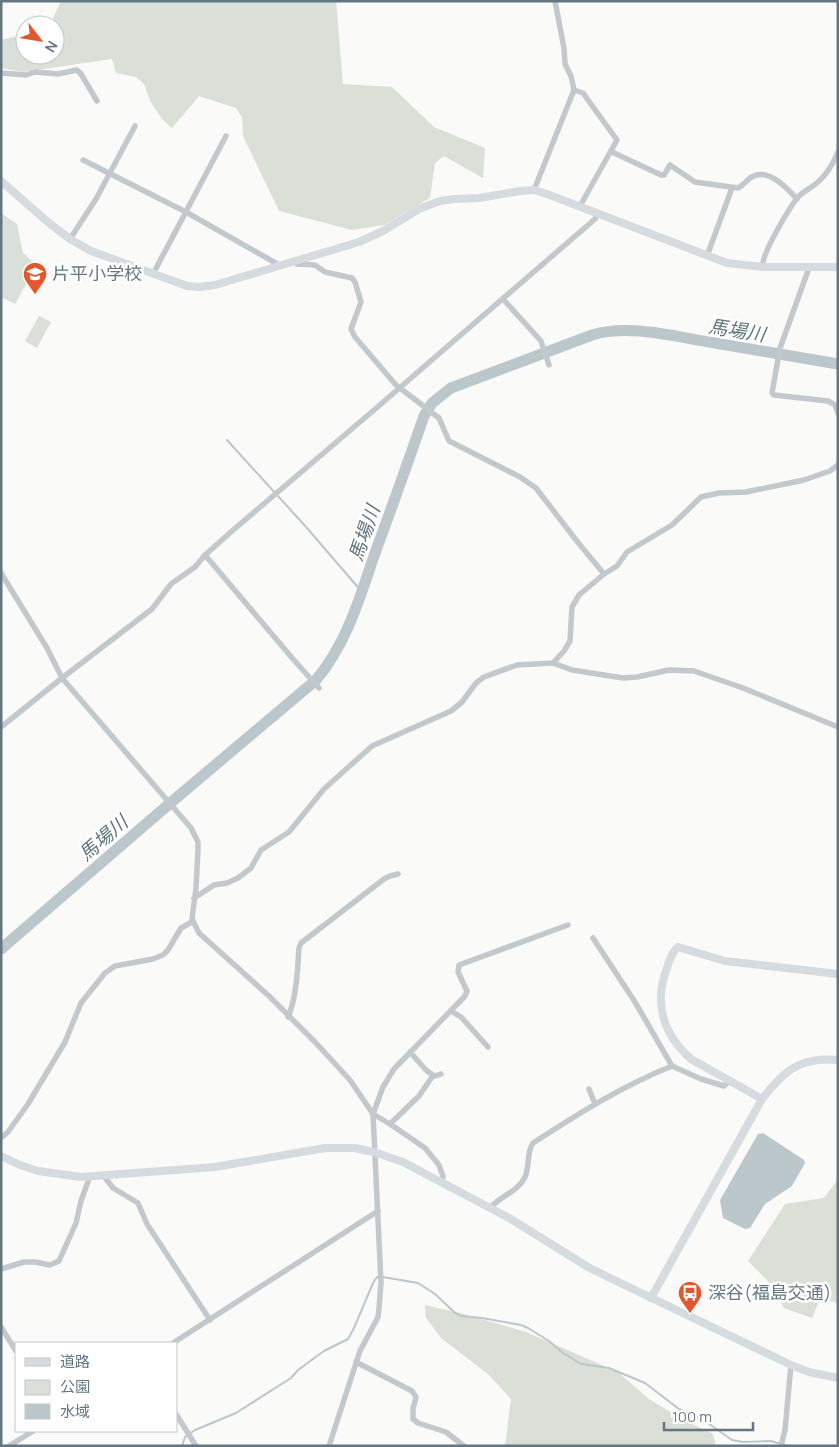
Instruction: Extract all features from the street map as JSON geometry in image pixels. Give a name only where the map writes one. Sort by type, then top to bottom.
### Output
[{"type":"street","points":[[534,190],[574,90],[571,76],[565,64],[564,48],[555,1]]},
{"type":"street","points":[[1,73],[26,75],[35,72],[58,74],[77,70],[97,101]]},
{"type":"street","points":[[574,90],[583,93],[616,137],[617,142],[580,206]]},
{"type":"street","points":[[70,239],[83,221],[135,126]]},
{"type":"street","points":[[153,274],[226,136]]},
{"type":"street","points":[[612,152],[661,175],[664,175],[670,165],[695,182],[732,188],[738,188],[750,177],[761,175],[779,181],[797,198]]},
{"type":"street","points":[[763,267],[763,260],[780,225],[797,198],[824,176],[831,168],[838,152]]},
{"type":"street","points":[[83,160],[186,212],[278,262],[281,266]]},
{"type":"street","points":[[1,181],[49,223],[70,239],[91,251],[187,286],[215,285],[371,237],[419,209],[440,201],[479,198],[534,190],[727,263],[763,267],[838,267]]},
{"type":"street","points":[[707,256],[732,188]]},
{"type":"street","points":[[1,727],[152,609],[171,584],[196,567],[205,555],[503,299],[594,219],[598,213]]},
{"type":"street","points":[[294,262],[352,278],[361,302],[351,328],[353,334],[396,385],[434,414],[441,422],[448,442],[520,477],[536,488],[604,574]]},
{"type":"street","points":[[809,268],[780,348],[772,388],[774,395],[828,401],[835,405],[838,413]]},
{"type":"street","points":[[503,299],[541,341],[549,365]]},
{"type":"street","points":[[553,664],[570,641],[572,606],[583,591],[616,566],[630,549],[660,533],[681,518],[701,498],[719,493],[746,492],[804,480],[838,466]]},
{"type":"street","points":[[205,555],[292,659],[319,688]]},
{"type":"street","points":[[1,572],[47,648],[62,678],[191,828],[198,842],[192,922],[202,937],[269,996],[315,1042],[350,1080],[373,1114],[420,1144],[436,1160],[443,1176],[442,1183]]},
{"type":"street","points":[[194,898],[214,885],[238,878],[251,868],[261,850],[289,832],[324,789],[372,746],[451,711],[462,702],[479,680],[517,665],[553,664],[572,670],[623,678],[675,669],[694,671],[743,688],[813,718],[838,726]]},
{"type":"street","points":[[288,1017],[296,981],[298,949],[301,944],[384,879],[398,874]]},
{"type":"street","points":[[1,1138],[28,1104],[64,1042],[81,1004],[105,973],[115,966],[153,959],[163,955],[181,928],[192,922]]},
{"type":"street","points":[[329,1446],[360,1351],[378,1317],[380,1283],[373,1114],[386,1081],[394,1069],[466,994],[466,988],[458,972],[459,965],[568,925]]},
{"type":"street","points":[[593,938],[635,1002],[672,1066],[701,1079],[724,1086],[729,1081]]},
{"type":"street","points":[[762,1099],[691,1059],[669,1034],[663,1018],[660,1000],[662,982],[672,952],[678,947],[725,961],[838,974]]},
{"type":"street","points":[[451,1011],[461,1017],[488,1047]]},
{"type":"street","points":[[390,1124],[419,1096],[437,1075],[426,1070],[410,1052]]},
{"type":"street","points":[[651,1298],[762,1099],[778,1079],[798,1064],[822,1059],[838,1060]]},
{"type":"street","points":[[490,1208],[496,1201],[518,1186],[524,1177],[532,1143],[639,1079],[672,1066]]},
{"type":"street","points":[[589,1089],[595,1104]]},
{"type":"street","points":[[1,1156],[38,1171],[70,1176],[215,1167],[324,1148],[354,1148],[393,1157],[490,1208],[588,1267],[791,1365],[809,1372],[838,1378]]},
{"type":"street","points":[[103,1175],[114,1188],[138,1204],[147,1224],[210,1320]]},
{"type":"street","points":[[1,1269],[30,1262],[50,1265],[56,1263],[69,1241],[90,1176]]},
{"type":"street","points":[[175,1342],[378,1211]]},
{"type":"street","points":[[1,1327],[15,1349]]},
{"type":"street","points":[[356,1362],[412,1391],[416,1397],[412,1415],[413,1419],[418,1423],[446,1432],[464,1446]]},
{"type":"street","points":[[782,1446],[791,1365]]},
{"type":"street","points":[[178,1417],[196,1446]]},
{"type":"street","points":[[9,1446],[31,1432]]},
{"type":"green space","points":[[61,1],[336,1],[343,84],[392,87],[434,127],[485,148],[483,178],[444,156],[435,163],[430,198],[384,225],[352,230],[279,211],[243,136],[242,117],[236,108],[199,96],[172,128],[162,119],[150,101],[144,84],[136,77],[116,73],[112,59],[23,72],[1,68],[1,40],[15,36],[15,65],[65,65],[65,15],[55,15]]},
{"type":"green space","points":[[1,213],[17,224],[23,253],[37,265],[15,304],[1,297]]},
{"type":"green space","points":[[39,316],[51,322],[37,348],[25,341]]},
{"type":"green space","points":[[838,1179],[838,1303],[820,1299],[812,1318],[784,1308],[768,1281],[748,1261],[785,1204],[824,1198]]},
{"type":"green space","points":[[425,1305],[526,1332],[618,1372],[649,1399],[682,1419],[713,1434],[716,1446],[505,1446],[511,1399],[489,1375],[441,1338],[426,1318]]},
{"type":"water","points":[[763,1133],[804,1160],[805,1163],[792,1186],[765,1204],[750,1228],[745,1229],[723,1218],[720,1200],[758,1134]]},
{"type":"waterway","name":"馬場川","points":[[1,949],[316,680],[336,651],[352,619],[424,416],[432,403],[451,388],[592,335],[620,331],[665,334],[838,364]]},
{"type":"waterway","points":[[227,440],[362,592]]},
{"type":"waterway","points":[[182,1446],[185,1437],[195,1430],[236,1413],[291,1378],[298,1370],[324,1351],[348,1339],[377,1277],[418,1283],[435,1294],[461,1316],[482,1318],[528,1328],[581,1364],[609,1368],[645,1383],[679,1409],[705,1421],[732,1440],[743,1442],[771,1441],[788,1446]]},
{"type":"place","name":"片平小学校","points":[[35,295]]},
{"type":"place","name":"深谷(福島交通)","points":[[690,1314]]}]
